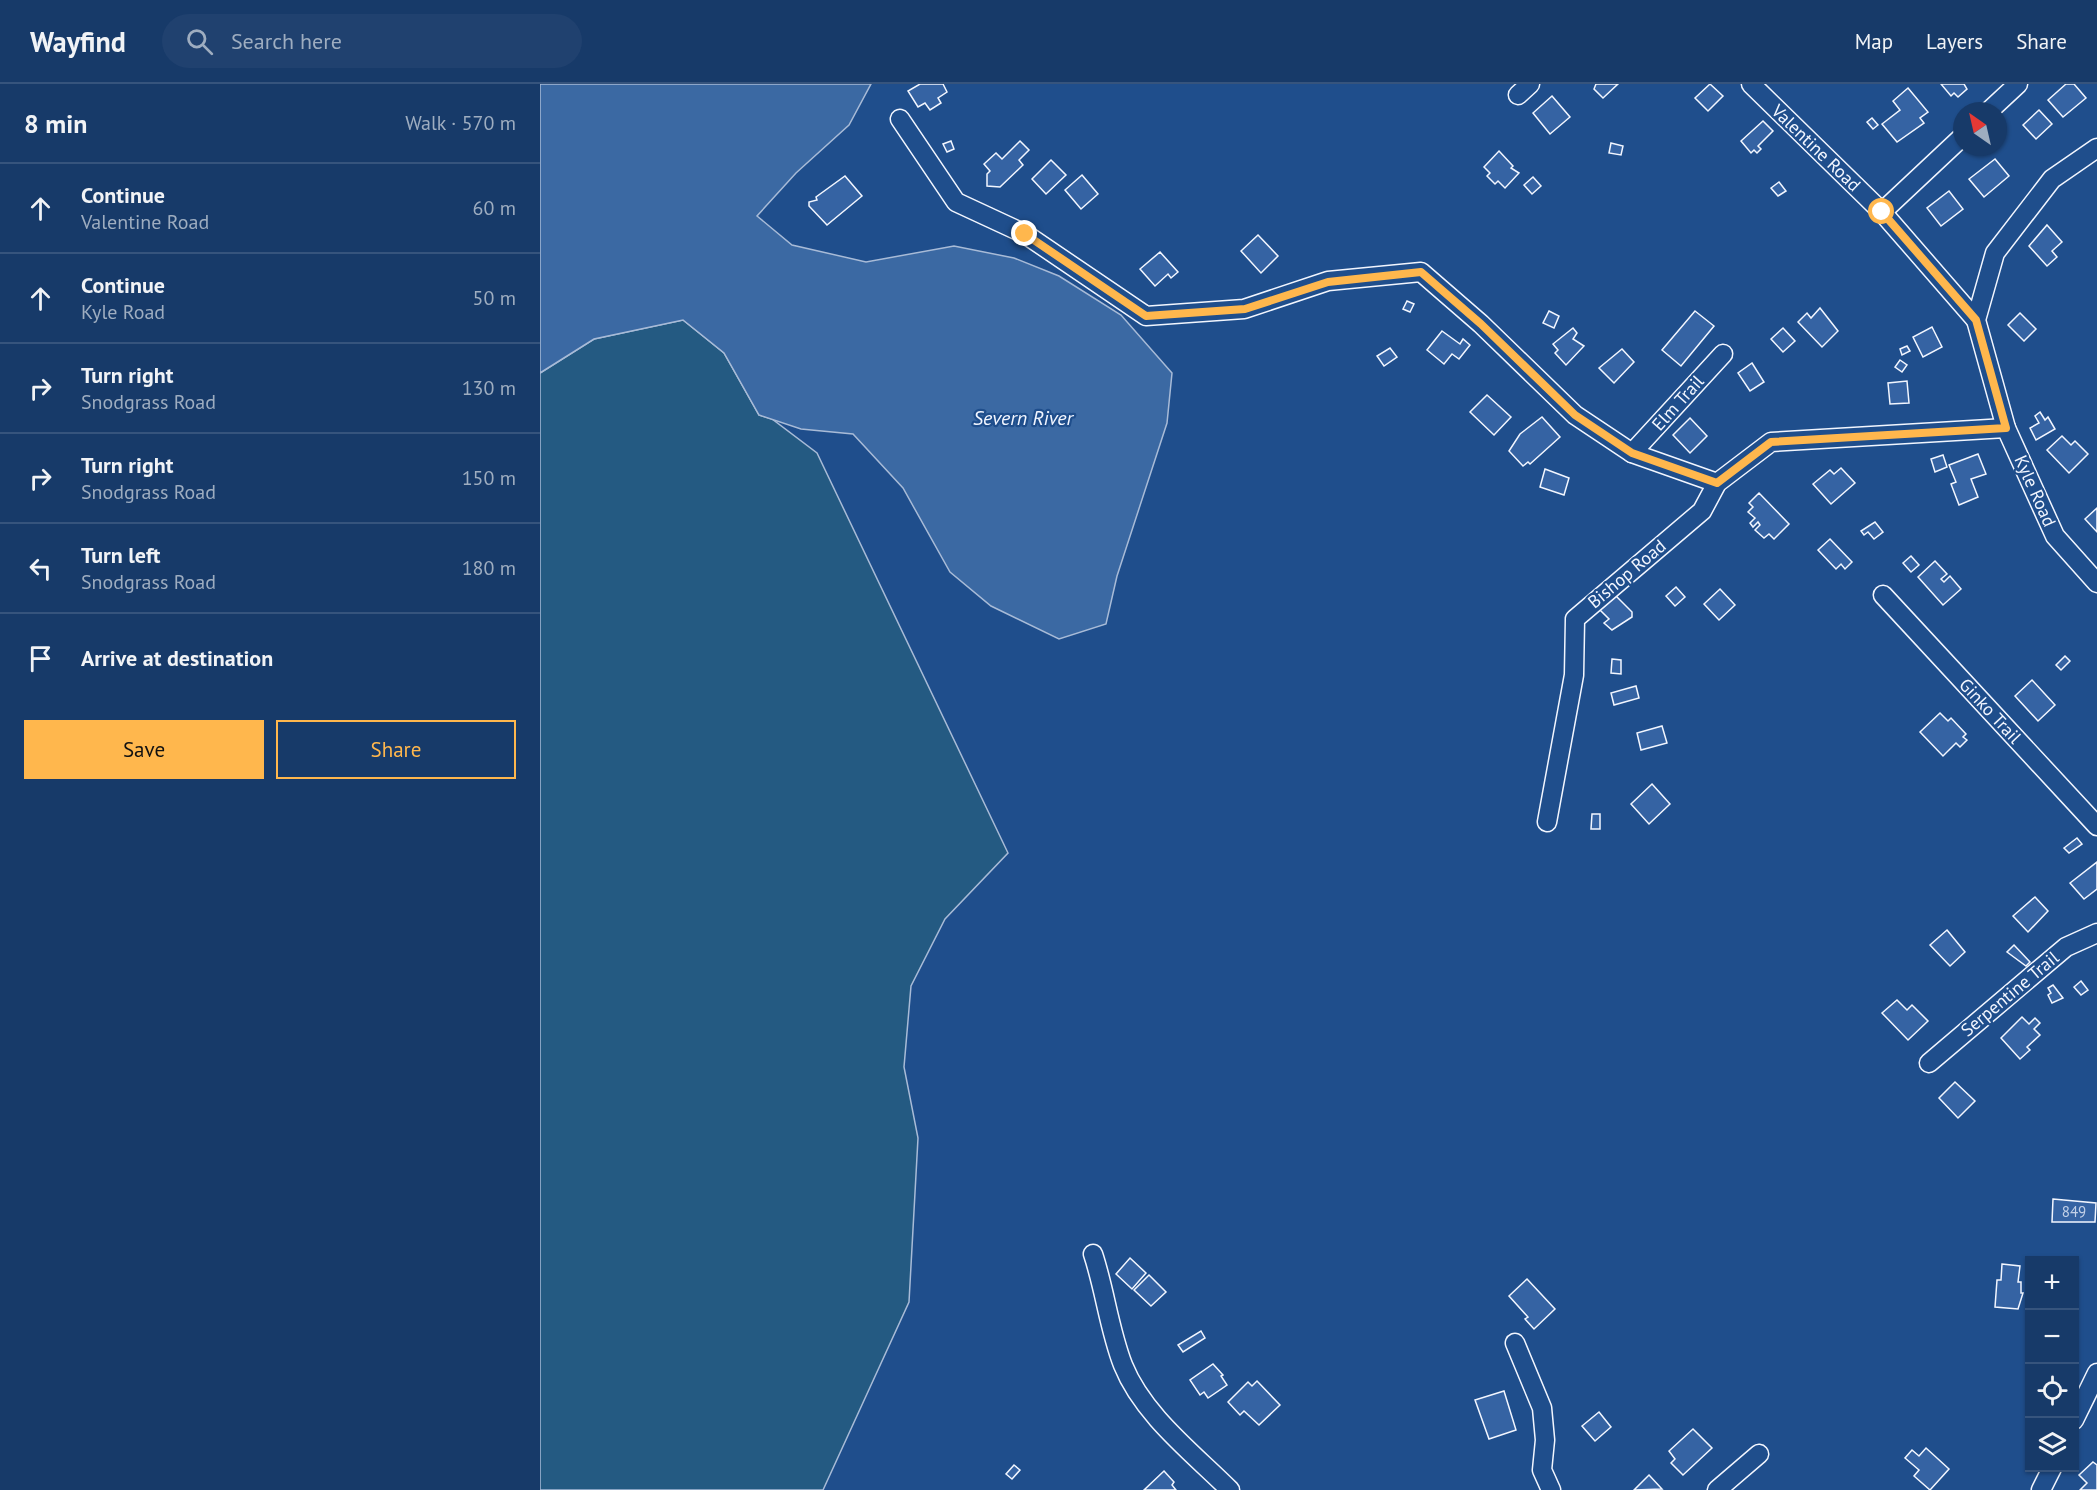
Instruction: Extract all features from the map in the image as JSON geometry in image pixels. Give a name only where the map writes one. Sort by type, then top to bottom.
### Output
[{"type":"street","points":[[1999,102],[2018,84]]},
{"type":"street","name":"Valentine Road","points":[[1758,86],[1882,212],[1976,320]]},
{"type":"street","points":[[900,119],[956,202],[1025,234],[1146,316],[1245,309],[1328,282],[1421,272],[1481,324],[1575,415],[1632,453],[1717,483],[1771,442],[2006,428]]},
{"type":"street","points":[[1882,212],[1953,145]]},
{"type":"street","points":[[1976,320],[1995,253],[2052,179],[2097,148]]},
{"type":"street","name":"Kyle Road","points":[[1976,320],[2006,428],[2055,536],[2097,583]]},
{"type":"street","name":"Elm Trail","points":[[1632,453],[1723,354]]},
{"type":"street","name":"Bishop Road","points":[[1547,822],[1574,675],[1575,619],[1702,511],[1717,483]]},
{"type":"street","name":"Ginko Trail","points":[[1883,595],[2097,826]]},
{"type":"street","name":"Serpentine Trail","points":[[1929,1063],[2066,947],[2097,933]]},
{"type":"street","points":[[1093,1254],[1109,1324],[1127,1373],[1156,1417],[1230,1490]]},
{"type":"street","points":[[1515,1343],[1542,1408],[1545,1440],[1542,1470],[1551,1490]]},
{"type":"street","points":[[2075,1418],[2097,1373]]},
{"type":"street","points":[[1717,1490],[1759,1454]]},
{"type":"street","points":[[2041,1490],[2050,1472]]},
{"type":"shaded area","points":[[683,320],[724,353],[759,415],[772,419],[817,453],[1008,853],[945,919],[911,986],[904,1067],[918,1138],[909,1302],[823,1490],[540,1490],[540,373],[594,339]]},
{"type":"water","name":"Severn River","points":[[540,84],[871,84],[849,125],[796,173],[757,216],[792,245],[866,262],[954,246],[1014,258],[1059,276],[1121,315],[1172,373],[1167,423],[1117,576],[1106,624],[1059,639],[991,606],[950,572],[903,488],[853,434],[801,429],[759,415],[724,353],[683,320],[594,339],[540,373]]},
{"type":"building","points":[[920,84],[943,84],[947,92],[938,98],[941,103],[930,110],[925,103],[918,107],[908,91]]},
{"type":"building","points":[[1596,84],[1618,84],[1603,98],[1594,89]]},
{"type":"building","points":[[1710,84],[1723,96],[1708,111],[1695,98]]},
{"type":"building","points":[[1941,84],[1964,84],[1967,89],[1958,97],[1954,93],[1951,96]]},
{"type":"building","points":[[2066,84],[2074,84],[2086,98],[2063,117],[2048,100]]},
{"type":"building","points":[[1908,88],[1928,112],[1920,118],[1924,123],[1897,142],[1882,124],[1900,110],[1893,101]]},
{"type":"building","points":[[1552,96],[1570,117],[1550,134],[1533,113]]},
{"type":"building","points":[[2039,110],[2052,124],[2036,139],[2023,125]]},
{"type":"building","points":[[1872,118],[1878,125],[1873,129],[1867,122]]},
{"type":"building","points":[[1763,121],[1773,131],[1758,146],[1761,149],[1757,153],[1754,150],[1751,153],[1741,141]]},
{"type":"building","points":[[951,141],[954,149],[947,152],[943,144]]},
{"type":"building","points":[[1020,141],[1029,150],[1019,160],[1023,165],[1000,187],[987,186],[987,174],[990,171],[984,164],[996,153],[1002,159]]},
{"type":"building","points":[[1611,143],[1623,146],[1621,155],[1609,153]]},
{"type":"building","points":[[1499,151],[1513,166],[1511,168],[1519,173],[1505,188],[1498,181],[1495,184],[1487,176],[1490,173],[1484,167]]},
{"type":"building","points":[[1995,159],[2009,176],[1984,197],[1969,179]]},
{"type":"building","points":[[1051,160],[1066,175],[1046,194],[1032,179]]},
{"type":"building","points":[[1082,175],[1098,194],[1081,209],[1065,190]]},
{"type":"building","points":[[845,176],[862,196],[827,225],[809,206],[809,202],[817,200],[816,197]]},
{"type":"building","points":[[1533,177],[1541,186],[1532,194],[1524,185]]},
{"type":"building","points":[[1779,182],[1786,191],[1778,196],[1771,188]]},
{"type":"building","points":[[1949,191],[1963,209],[1941,226],[1927,208]]},
{"type":"building","points":[[2047,225],[2062,242],[2052,251],[2057,257],[2047,266],[2029,246]]},
{"type":"building","points":[[1258,235],[1278,256],[1261,273],[1241,251]]},
{"type":"building","points":[[1160,252],[1178,272],[1171,278],[1168,274],[1155,286],[1140,269]]},
{"type":"building","points":[[1407,301],[1414,304],[1410,312],[1403,309]]},
{"type":"building","points":[[1820,308],[1838,331],[1822,347],[1798,322],[1807,313],[1811,318]]},
{"type":"building","points":[[1549,311],[1559,316],[1554,328],[1543,323]]},
{"type":"building","points":[[1695,311],[1714,326],[1681,366],[1662,350]]},
{"type":"building","points":[[2020,313],[2036,329],[2024,341],[2008,325]]},
{"type":"building","points":[[1932,327],[1942,347],[1923,357],[1913,337]]},
{"type":"building","points":[[1573,328],[1577,333],[1573,339],[1584,346],[1566,365],[1555,353],[1558,350],[1553,344]]},
{"type":"building","points":[[1783,328],[1795,341],[1783,352],[1771,339]]},
{"type":"building","points":[[1442,331],[1460,344],[1463,339],[1470,345],[1459,359],[1452,354],[1444,364],[1427,350]]},
{"type":"building","points":[[1907,346],[1910,351],[1902,355],[1900,349]]},
{"type":"building","points":[[1390,348],[1397,357],[1384,366],[1377,356]]},
{"type":"building","points":[[1622,349],[1634,362],[1614,383],[1599,368]]},
{"type":"building","points":[[1900,360],[1907,365],[1902,372],[1895,367]]},
{"type":"building","points":[[1752,363],[1764,382],[1750,391],[1738,373]]},
{"type":"building","points":[[1907,381],[1909,403],[1890,404],[1888,383]]},
{"type":"building","points":[[1487,395],[1511,417],[1494,435],[1470,412]]},
{"type":"building","points":[[2040,412],[2045,420],[2048,417],[2055,429],[2036,440],[2030,428],[2039,423],[2035,416]]},
{"type":"building","points":[[1542,417],[1560,437],[1530,464],[1528,462],[1523,466],[1509,451],[1520,434]]},
{"type":"building","points":[[1690,418],[1707,436],[1690,453],[1673,435]]},
{"type":"building","points":[[2062,436],[2071,445],[2075,441],[2088,454],[2069,473],[2047,450]]},
{"type":"building","points":[[1978,454],[1986,474],[1971,479],[1978,497],[1959,505],[1951,484],[1956,482],[1949,465]]},
{"type":"building","points":[[1943,455],[1947,467],[1935,472],[1931,459]]},
{"type":"building","points":[[1841,468],[1855,483],[1831,504],[1813,484],[1830,470],[1834,474]]},
{"type":"building","points":[[1545,469],[1569,478],[1564,495],[1540,487]]},
{"type":"building","points":[[1759,493],[1789,524],[1774,539],[1769,534],[1764,538],[1755,530],[1760,525],[1758,522],[1753,527],[1750,523],[1755,518],[1748,512],[1753,507],[1749,503]]},
{"type":"building","points":[[2097,508],[2097,532],[2085,519]]},
{"type":"building","points":[[1875,522],[1883,532],[1874,539],[1868,532],[1864,535],[1861,531]]},
{"type":"building","points":[[1830,539],[1852,562],[1845,569],[1841,564],[1836,569],[1818,550]]},
{"type":"building","points":[[1911,556],[1919,565],[1911,572],[1903,563]]},
{"type":"building","points":[[1935,561],[1947,574],[1941,579],[1944,582],[1950,576],[1961,589],[1943,605],[1918,577]]},
{"type":"building","points":[[1676,587],[1685,597],[1675,606],[1666,596]]},
{"type":"building","points":[[1720,589],[1735,605],[1719,620],[1704,604]]},
{"type":"building","points":[[1616,596],[1632,612],[1632,617],[1612,630],[1604,623],[1609,619],[1600,610]]},
{"type":"building","points":[[2065,656],[2070,661],[2061,670],[2056,665]]},
{"type":"building","points":[[1612,659],[1621,660],[1621,674],[1611,673]]},
{"type":"building","points":[[2032,680],[2055,705],[2038,721],[2015,696]]},
{"type":"building","points":[[1636,686],[1639,698],[1614,705],[1611,693]]},
{"type":"building","points":[[1940,713],[1948,721],[1951,718],[1966,734],[1963,737],[1967,740],[1960,747],[1956,743],[1943,756],[1920,732]]},
{"type":"building","points":[[1662,726],[1667,743],[1641,750],[1637,733]]},
{"type":"building","points":[[1652,784],[1670,804],[1649,824],[1631,804]]},
{"type":"building","points":[[1592,814],[1600,814],[1600,829],[1591,829]]},
{"type":"building","points":[[2077,838],[2082,844],[2069,853],[2064,848]]},
{"type":"building","points":[[2097,862],[2097,889],[2084,899],[2070,883]]},
{"type":"building","points":[[2035,897],[2048,911],[2028,932],[2013,916]]},
{"type":"building","points":[[1947,930],[1965,952],[1950,966],[1930,945]]},
{"type":"building","points":[[2014,945],[2030,962],[2026,966],[2007,952]]},
{"type":"building","points":[[2081,981],[2088,990],[2081,995],[2074,987]]},
{"type":"building","points":[[2053,985],[2063,998],[2052,1003],[2048,995],[2051,993],[2048,988]]},
{"type":"building","points":[[1897,1000],[1907,1010],[1912,1005],[1928,1021],[1908,1040],[1882,1013]]},
{"type":"building","points":[[2022,1017],[2029,1024],[2035,1018],[2040,1023],[2034,1029],[2040,1035],[2027,1047],[2030,1050],[2020,1059],[2001,1038]]},
{"type":"building","points":[[1955,1082],[1975,1101],[1958,1118],[1939,1098]]},
{"type":"building","points":[[2053,1199],[2096,1203],[2095,1222],[2052,1222]]},
{"type":"building","points":[[1130,1258],[1146,1273],[1132,1289],[1116,1274]]},
{"type":"building","points":[[2002,1264],[2020,1266],[2018,1282],[2021,1282],[2021,1293],[2023,1293],[2018,1309],[1995,1307],[1997,1280],[2001,1280]]},
{"type":"building","points":[[1149,1275],[1166,1292],[1151,1306],[1134,1290]]},
{"type":"building","points":[[1527,1279],[1555,1309],[1534,1329],[1525,1319],[1528,1317],[1509,1296]]},
{"type":"building","points":[[1201,1331],[1205,1338],[1183,1352],[1178,1345]]},
{"type":"building","points":[[1213,1364],[1223,1375],[1221,1376],[1227,1385],[1208,1398],[1204,1392],[1200,1395],[1190,1380]]},
{"type":"building","points":[[1257,1381],[1280,1405],[1259,1425],[1244,1411],[1240,1415],[1228,1402],[1248,1382],[1252,1386]]},
{"type":"building","points":[[1504,1391],[1516,1430],[1489,1439],[1475,1400]]},
{"type":"building","points":[[1599,1412],[1611,1427],[1595,1441],[1582,1426]]},
{"type":"building","points":[[1693,1429],[1712,1448],[1683,1475],[1671,1463],[1675,1459],[1669,1451]]},
{"type":"building","points":[[1926,1448],[1949,1469],[1930,1490],[1914,1476],[1919,1470],[1905,1458],[1912,1450],[1919,1456]]},
{"type":"building","points":[[2093,1462],[2097,1465],[2097,1490],[2080,1490],[2087,1483],[2079,1475]]},
{"type":"building","points":[[1014,1465],[1020,1470],[1012,1479],[1006,1474]]},
{"type":"building","points":[[1164,1471],[1174,1482],[1172,1485],[1176,1490],[1144,1490]]},
{"type":"building","points":[[1649,1475],[1662,1489],[1634,1490]]},
{"type":"route","points":[[1025,234],[1146,316],[1245,309],[1328,282],[1421,272],[1481,324],[1575,415],[1632,453],[1717,483],[1771,442],[2006,428],[1976,320],[1882,212]]}]
